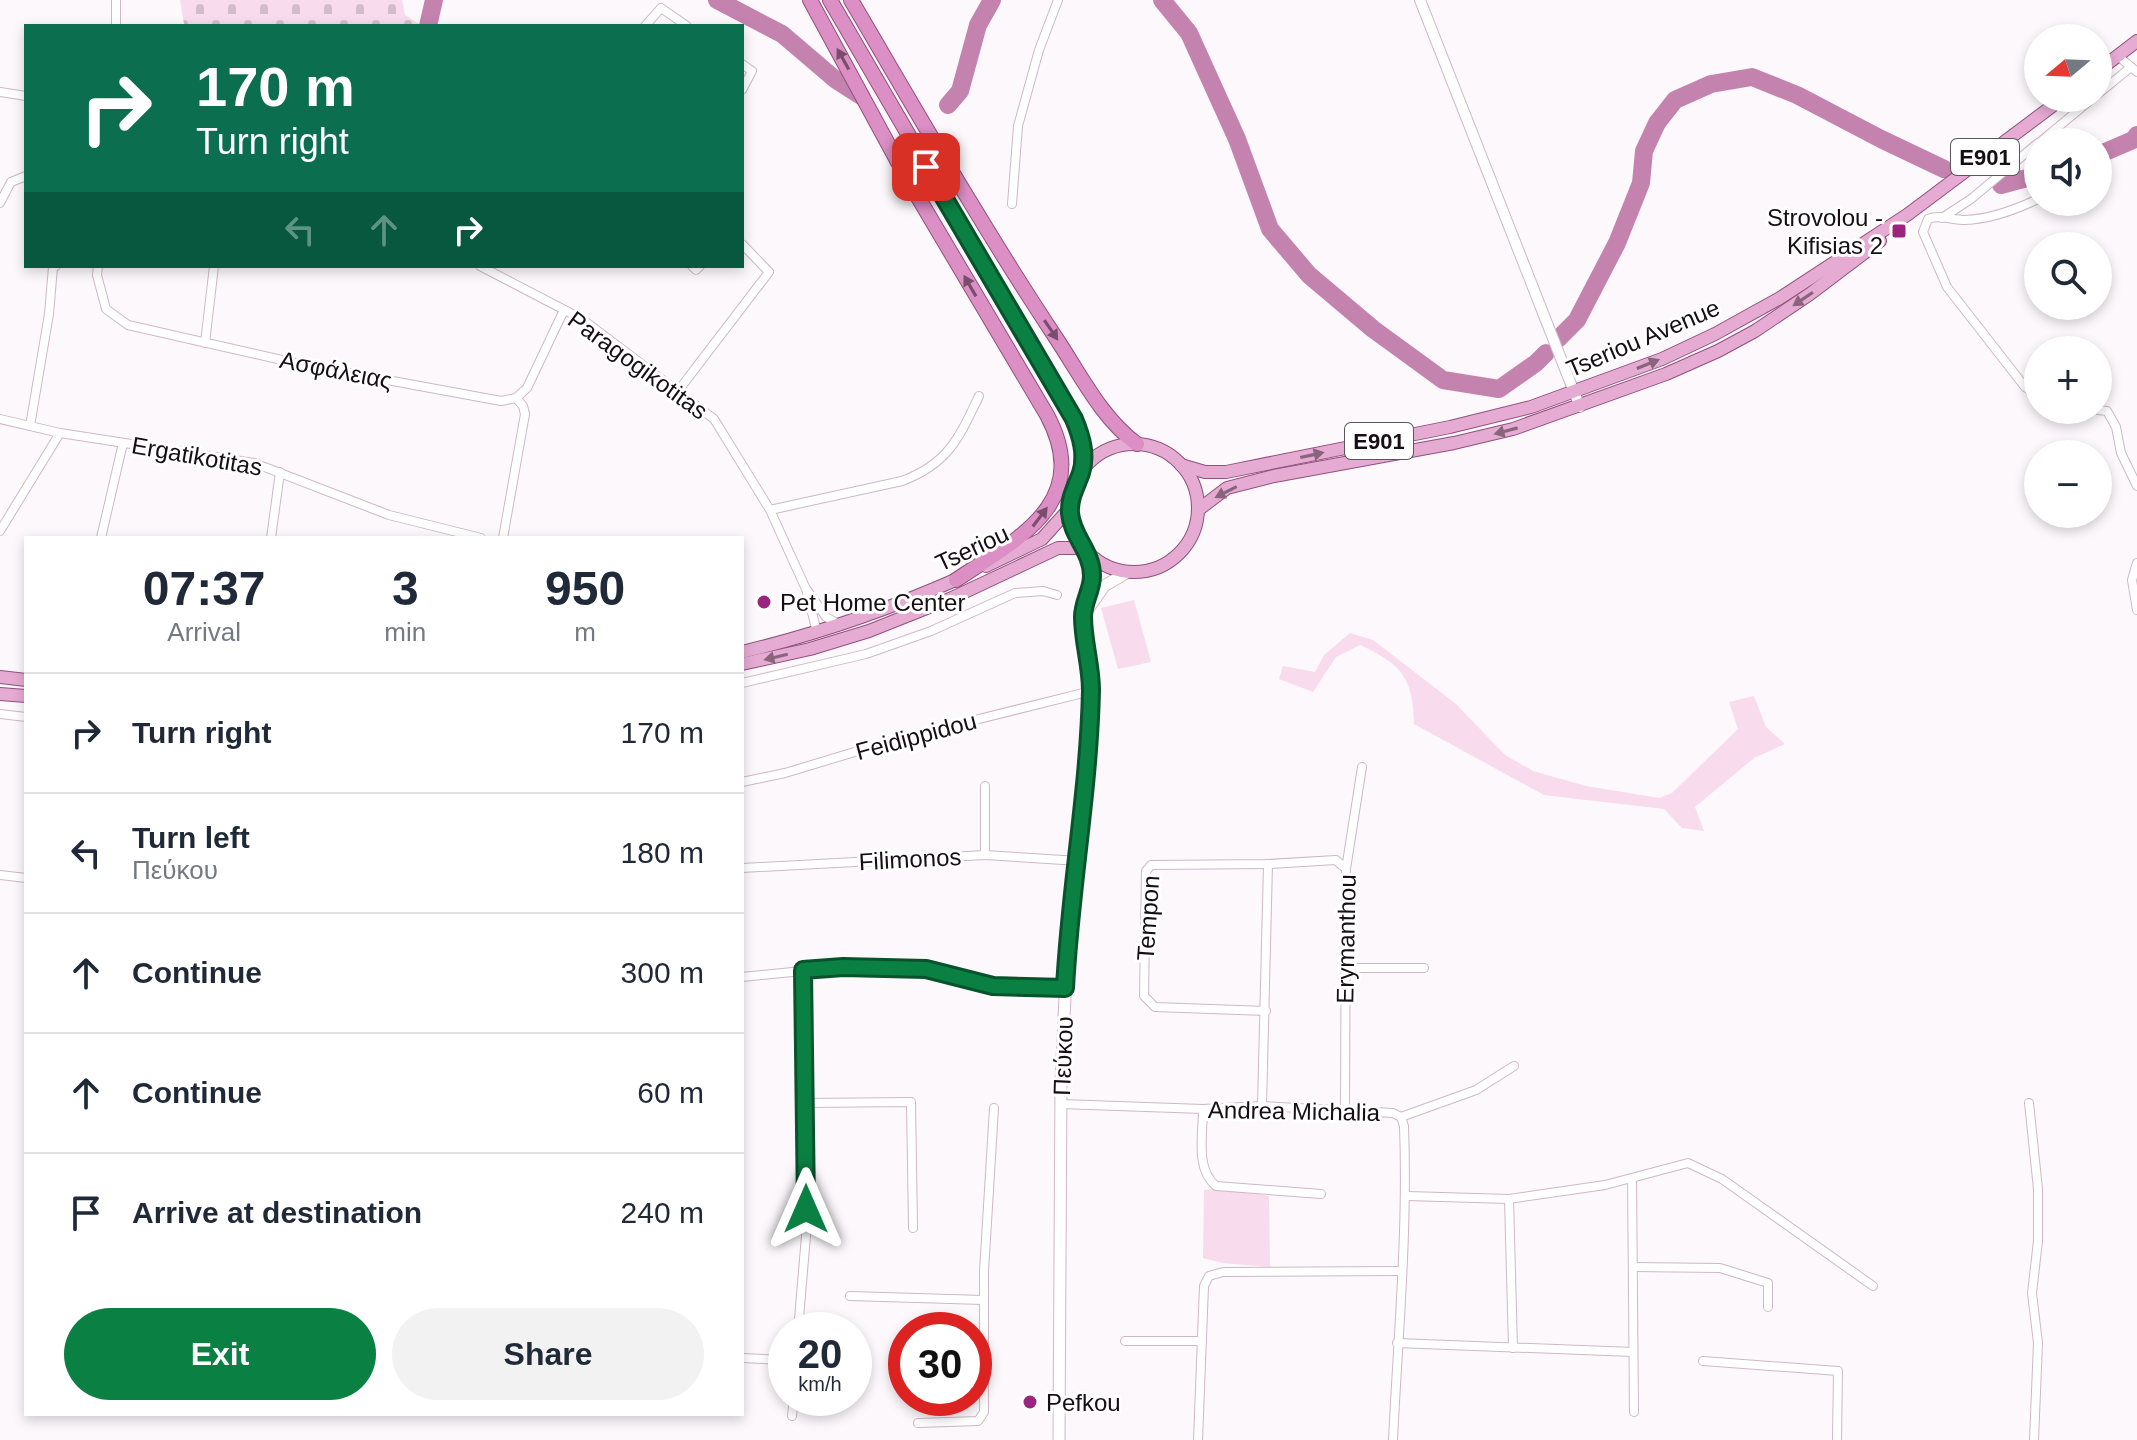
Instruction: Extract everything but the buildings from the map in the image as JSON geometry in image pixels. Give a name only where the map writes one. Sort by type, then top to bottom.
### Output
[{"type":"highway","points":[[810,0],[906,177],[1047,415],[1058,441],[1061,462],[1059,480],[1044,514],[1024,534],[956,580]]},
{"type":"highway","points":[[830,0],[1074,419],[1082,446],[1081,471]]},
{"type":"highway","points":[[851,0],[1007,264],[1105,411],[1137,444]]},
{"type":"main road","points":[[2112,60],[2137,41]]},
{"type":"main road","name":"Tseriou Avenue","points":[[1181,465],[1205,472],[1226,472],[1450,427],[1531,407],[1662,359],[1780,298],[1911,212],[2044,112]]},
{"type":"main road","name":"Tseriou Avenue","points":[[1198,510],[1227,488],[1513,429],[1580,407],[1718,351],[1755,331],[1810,294],[1886,236],[1911,212]]},
{"type":"main road","points":[[1137,444],[1156,448],[1174,458],[1196,491],[1198,510],[1194,530],[1185,548],[1171,561],[1150,571],[1128,572],[1107,567],[1086,551],[1076,535],[1070,508],[1072,491],[1081,471],[1097,456],[1117,446],[1137,444]]},
{"type":"main road","name":"Tseriou","points":[[744,651],[891,608],[956,580],[1042,539],[1070,508]]},
{"type":"main road","name":"Tseriou","points":[[744,664],[810,649],[869,631],[952,598],[1058,548],[1086,551]]},
{"type":"main road","name":"Πεύκου","points":[[1059,1440],[1061,1104],[1065,988],[1079,861],[1091,691],[1084,607],[1092,577],[1086,551]]},
{"type":"main road","points":[[1084,626],[1091,602],[1099,591],[1128,572]]},
{"type":"main road","points":[[0,677],[24,680]]},
{"type":"main road","points":[[0,694],[24,696]]},
{"type":"street","points":[[116,0],[116,24]]},
{"type":"street","points":[[1012,204],[1018,126],[1039,50],[1058,0]]},
{"type":"street","points":[[1420,0],[1580,407]]},
{"type":"street","points":[[647,24],[661,8],[684,24]]},
{"type":"street","points":[[2112,84],[2134,69],[2118,56]]},
{"type":"street","points":[[744,65],[752,71],[744,86]]},
{"type":"street","points":[[0,92],[24,96]]},
{"type":"street","points":[[2057,128],[2076,112]]},
{"type":"street","points":[[1942,218],[1971,199],[2024,155]]},
{"type":"street","points":[[0,203],[11,182],[24,177]]},
{"type":"street","points":[[2024,206],[2008,213],[1966,220],[1935,216],[1924,224],[1923,232],[1947,287],[2024,386]]},
{"type":"street","points":[[1911,212],[1924,224]]},
{"type":"street","points":[[678,391],[769,272],[744,246]]},
{"type":"street","points":[[30,426],[49,314],[53,268]]},
{"type":"street","name":"Ασφάλειας","points":[[98,268],[106,309],[128,325],[295,363],[501,401],[516,398]]},
{"type":"street","points":[[205,343],[214,268]]},
{"type":"street","name":"Paragogikotitas","points":[[484,268],[582,319],[714,419],[770,510],[806,589],[817,632]]},
{"type":"street","points":[[503,536],[525,414],[516,398],[527,388],[564,310]]},
{"type":"street","points":[[770,510],[919,475],[940,462],[957,441],[979,396]]},
{"type":"street","name":"Ergatikotitas","points":[[0,419],[60,433],[254,463],[389,515],[473,536]]},
{"type":"street","points":[[2112,420],[2121,453],[2137,486]]},
{"type":"street","points":[[0,531],[60,433]]},
{"type":"street","points":[[101,536],[123,443]]},
{"type":"street","points":[[271,536],[280,472]]},
{"type":"street","points":[[2137,563],[2132,580],[2137,610]]},
{"type":"street","points":[[806,589],[826,617],[840,625]]},
{"type":"street","points":[[744,683],[866,654],[931,631],[1015,593],[1043,591],[1057,595]]},
{"type":"street","name":"Feidippidou","points":[[744,782],[1091,691]]},
{"type":"street","points":[[0,714],[24,717]]},
{"type":"street","name":"Erymanthou","points":[[1345,1112],[1346,869],[1362,767]]},
{"type":"street","points":[[985,786],[985,855]]},
{"type":"street","name":"Filimonos","points":[[744,868],[985,855],[1079,861]]},
{"type":"street","name":"Tempon","points":[[1266,1011],[1155,1007],[1144,996],[1146,871],[1151,865],[1336,860],[1346,869]]},
{"type":"street","points":[[1262,1106],[1268,864]]},
{"type":"street","points":[[0,875],[24,878]]},
{"type":"street","points":[[744,977],[843,967],[926,969],[993,986],[1065,988]]},
{"type":"street","points":[[1346,968],[1424,968]]},
{"type":"street","points":[[800,1312],[806,1236],[803,970]]},
{"type":"street","name":"Andrea Michalia","points":[[1061,1104],[1203,1109],[1262,1106],[1393,1113],[1401,1117],[1476,1090],[1514,1066]]},
{"type":"street","points":[[805,1103],[911,1102],[913,1228]]},
{"type":"street","points":[[2029,1103],[2038,1189],[2038,1241],[2032,1293],[2038,1343],[2034,1440]]},
{"type":"street","points":[[918,1423],[978,1421],[984,1412],[983,1300],[994,1108]]},
{"type":"street","points":[[1203,1109],[1203,1167],[1207,1178],[1216,1186],[1321,1194]]},
{"type":"street","points":[[1393,1440],[1400,1271],[1407,1196],[1401,1117]]},
{"type":"street","points":[[1407,1196],[1509,1199],[1605,1185],[1688,1163],[1722,1179],[1873,1286]]},
{"type":"street","points":[[1632,1178],[1634,1412]]},
{"type":"street","points":[[1509,1199],[1513,1348]]},
{"type":"street","points":[[1633,1267],[1720,1268],[1768,1283],[1768,1307]]},
{"type":"street","points":[[1198,1440],[1204,1286],[1209,1276],[1223,1272],[1400,1271]]},
{"type":"street","points":[[850,1296],[983,1300]]},
{"type":"street","points":[[1125,1341],[1202,1341]]},
{"type":"street","points":[[1397,1343],[1633,1352]]},
{"type":"street","points":[[744,1358],[768,1359]]},
{"type":"street","points":[[1703,1361],[1838,1371],[1837,1440]]},
{"type":"green space","points":[[180,0],[402,0],[405,15],[419,24],[184,24]]},
{"type":"green space","points":[[1134,600],[1151,662],[1118,669],[1101,608]]},
{"type":"green space","points":[[1350,633],[1373,640],[1456,704],[1505,755],[1533,771],[1586,786],[1659,798],[1672,793],[1738,729],[1729,702],[1754,696],[1766,727],[1785,744],[1754,758],[1695,807],[1704,831],[1682,828],[1664,809],[1544,795],[1414,724],[1411,695],[1402,674],[1386,659],[1360,645],[1336,657],[1313,692],[1279,679],[1283,666],[1315,672],[1324,655]]},
{"type":"green space","points":[[1223,1188],[1269,1196],[1270,1267],[1203,1258],[1204,1190]]},
{"type":"waterway","points":[[428,24],[434,0]]},
{"type":"waterway","points":[[717,0],[782,34],[836,80],[861,96]]},
{"type":"waterway","points":[[948,105],[960,91],[978,25],[992,0]]},
{"type":"waterway","points":[[1162,0],[1189,33],[1237,139],[1270,229],[1309,275],[1373,329],[1443,380],[1499,389],[1546,353]]},
{"type":"waterway","points":[[1558,339],[1577,320],[1617,243],[1641,183],[1644,151],[1657,123],[1675,100],[1711,84],[1752,77],[1797,95],[1944,169]]},
{"type":"waterway","points":[[2112,149],[2133,140],[2137,135]]},
{"type":"waterway","points":[[2001,185],[2024,179]]},
{"type":"place","name":"Strovolou - Kifisias 2","points":[[1899,231]]},
{"type":"place","name":"Pet Home Center","points":[[764,602]]},
{"type":"place","name":"Pefkou","points":[[1030,1402]]},
{"type":"route","points":[[806,1209],[803,970],[843,967],[926,969],[993,986],[1065,988],[1079,861],[1091,691],[1083,615],[1091,586],[1091,568],[1070,514],[1072,491],[1081,471],[1082,446],[1074,419],[926,167]]}]
